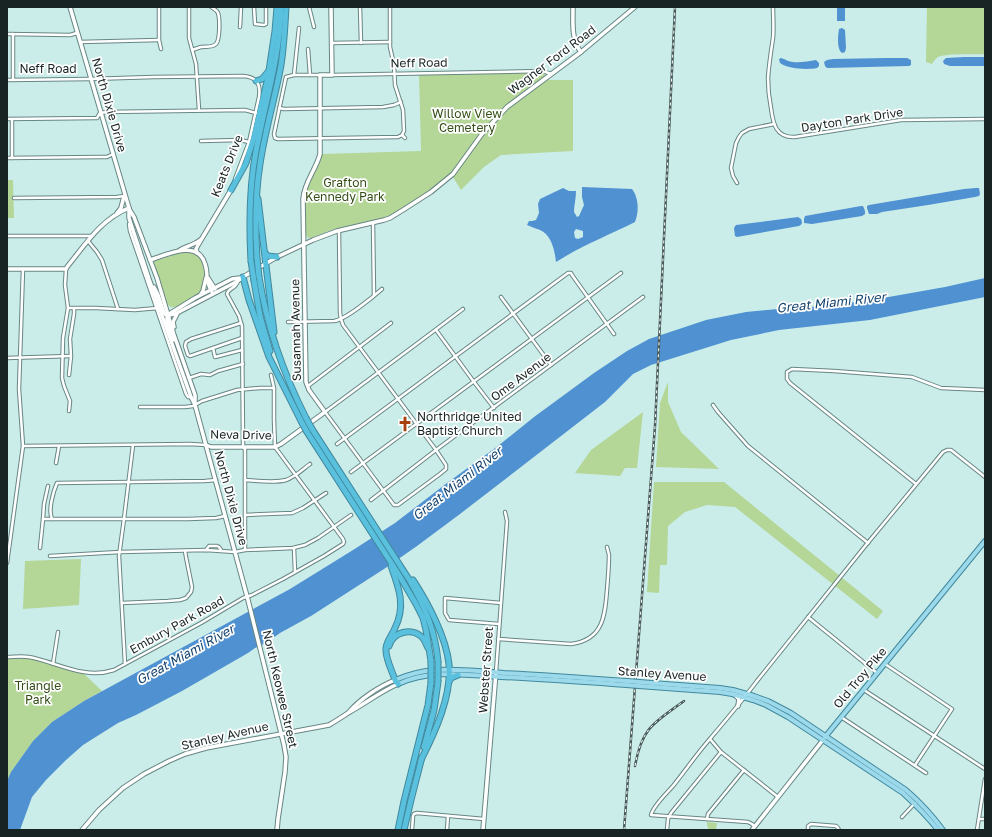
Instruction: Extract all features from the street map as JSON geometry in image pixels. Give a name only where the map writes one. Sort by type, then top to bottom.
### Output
[{"type":"highway","points":[[231,190],[246,163],[254,137],[269,69],[277,7]]},
{"type":"highway","points":[[281,7],[275,64],[258,138],[253,171],[250,199],[250,233],[251,261],[263,328],[271,354],[284,386]]},
{"type":"highway","points":[[286,7],[281,64],[261,156],[256,192],[255,222],[259,278],[266,315],[282,365],[304,420],[307,432],[368,522],[395,558],[426,630],[432,661],[428,705],[398,830]]},
{"type":"highway","points":[[256,81],[262,79],[269,69]]},
{"type":"highway","points":[[256,192],[259,202],[274,339]]},
{"type":"highway","points":[[265,253],[268,256],[277,257]]},
{"type":"highway","points":[[243,277],[249,300],[269,357],[284,386],[304,420],[312,429],[387,556],[418,596],[429,618],[434,636],[438,661],[438,682],[434,710],[410,800],[404,830]]},
{"type":"highway","points":[[401,574],[425,600],[442,635],[449,663],[445,704],[421,760]]},
{"type":"highway","points":[[397,681],[386,652],[386,647],[398,621],[400,612],[401,574]]},
{"type":"highway","points":[[397,681],[388,650],[393,638],[398,634],[409,632],[419,634],[426,643],[431,655]]},
{"type":"highway","points":[[448,683],[451,678],[458,674]]},
{"type":"main road","name":"North Dixie Drive","points":[[70,7],[145,270],[173,347],[182,379],[190,397],[195,404]]},
{"type":"main road","points":[[331,7],[332,75]]},
{"type":"main road","points":[[573,7],[575,39],[581,52]]},
{"type":"main road","name":"Wagner Ford Road","points":[[168,315],[177,313],[238,281],[277,257],[304,244],[328,234],[390,218],[403,210],[448,179],[482,134],[500,114],[516,100],[581,52],[636,7]]},
{"type":"main road","name":"Neff Road","points":[[320,75],[332,75]]},
{"type":"main road","name":"Susannah Avenue","points":[[320,75],[320,154],[303,195],[307,386],[311,394],[325,412]]},
{"type":"main road","name":"Keats Drive","points":[[197,253],[196,249],[231,190]]},
{"type":"main road","points":[[115,215],[121,208],[124,196]]},
{"type":"main road","name":"North Dixie Drive","points":[[128,208],[134,217],[159,285],[195,396],[195,404],[255,624]]},
{"type":"main road","points":[[7,269],[66,269],[91,236],[100,227],[115,215],[128,208]]},
{"type":"main road","points":[[131,224],[134,223],[138,229]]},
{"type":"main road","points":[[150,260],[178,251],[201,240]]},
{"type":"main road","points":[[178,251],[188,250],[197,253],[204,260],[207,275],[213,290]]},
{"type":"main road","points":[[145,270],[151,270],[159,285]]},
{"type":"main road","points":[[199,296],[203,291],[207,275]]},
{"type":"main road","name":"Wagner Ford Road","points":[[168,315],[199,296],[232,279],[243,277]]},
{"type":"main road","points":[[151,283],[158,295],[164,313],[168,315],[167,321],[173,340],[173,347]]},
{"type":"main road","points":[[192,305],[213,290],[232,284]]},
{"type":"main road","points":[[165,304],[173,309],[180,307]]},
{"type":"main road","points":[[174,332],[173,322],[177,313]]},
{"type":"main road","name":"Neva Drive","points":[[206,445],[211,447],[275,447],[325,412]]},
{"type":"main road","name":"Old Troy Pike","points":[[753,828],[824,738],[985,541]]},
{"type":"main road","name":"North Keowee Street","points":[[255,624],[285,750],[286,765],[277,830]]},
{"type":"main road","name":"Stanley Avenue","points":[[82,830],[99,810],[118,793],[144,774],[168,761],[206,748],[326,726],[362,706],[408,675],[433,670],[554,680],[652,685],[746,695]]},
{"type":"main road","name":"Stanley Avenue","points":[[449,672],[458,674],[495,674]]},
{"type":"main road","name":"Webster Street","points":[[484,830],[495,674]]},
{"type":"main road","name":"Stanley Avenue","points":[[652,685],[720,688],[768,701],[791,713],[899,790],[930,819],[938,830]]},
{"type":"main road","points":[[732,694],[738,698],[738,706]]},
{"type":"main road","name":"Stanley Avenue","points":[[824,738],[906,790],[933,816],[943,830]]},
{"type":"street","points":[[159,7],[159,40],[161,49]]},
{"type":"street","points":[[188,7],[189,38],[196,64],[199,110]]},
{"type":"street","points":[[192,50],[216,45],[218,42],[218,15],[215,9],[211,7]]},
{"type":"street","points":[[240,27],[241,7]]},
{"type":"street","points":[[254,7],[255,24],[264,25],[266,24],[266,7]]},
{"type":"street","points":[[309,7],[314,27]]},
{"type":"street","points":[[360,7],[360,43]]},
{"type":"street","points":[[390,7],[391,53],[394,65],[396,88],[402,102],[403,110],[404,131],[402,135],[398,137],[278,140],[274,137],[279,108],[383,107],[402,102]]},
{"type":"street","points":[[737,183],[731,168],[739,137],[749,128],[774,124],[768,85],[773,31],[773,7]]},
{"type":"street","points":[[294,76],[299,28]]},
{"type":"street","points":[[7,34],[70,35],[77,33]]},
{"type":"street","points":[[13,34],[13,80]]},
{"type":"street","points":[[80,42],[159,40]]},
{"type":"street","points":[[331,43],[390,42]]},
{"type":"street","points":[[308,50],[310,75]]},
{"type":"street","name":"Neff Road","points":[[332,75],[543,71],[551,74]]},
{"type":"street","name":"Neff Road","points":[[279,108],[285,79],[287,77],[320,75]]},
{"type":"street","name":"Neff Road","points":[[7,80],[248,76],[256,81]]},
{"type":"street","name":"Keats Drive","points":[[231,190],[249,142],[256,113],[260,94],[256,81]]},
{"type":"street","points":[[7,119],[97,118],[100,112],[245,110],[256,113]]},
{"type":"street","points":[[12,119],[12,158]]},
{"type":"street","name":"Dayton Park Drive","points":[[774,124],[779,132],[792,138],[901,120],[985,119]]},
{"type":"street","points":[[402,135],[405,138]]},
{"type":"street","points":[[201,141],[231,140],[249,142]]},
{"type":"street","points":[[7,158],[100,157],[113,154]]},
{"type":"street","points":[[14,198],[124,196]]},
{"type":"street","points":[[373,223],[374,296]]},
{"type":"street","points":[[339,231],[340,313],[343,325],[436,450]]},
{"type":"street","points":[[7,236],[91,236]]},
{"type":"street","points":[[87,241],[102,260],[118,309]]},
{"type":"street","points":[[7,563],[22,446],[20,358],[23,269]]},
{"type":"street","points":[[66,269],[65,285],[68,308],[63,338],[63,382],[70,401],[69,411]]},
{"type":"street","points":[[145,270],[182,379]]},
{"type":"street","points":[[337,444],[566,274],[570,273],[614,334]]},
{"type":"street","points":[[352,472],[621,273]]},
{"type":"street","points":[[238,281],[227,294],[239,316],[241,323],[243,364],[243,440],[245,449],[245,550]]},
{"type":"street","points":[[288,322],[334,321],[341,319],[382,289]]},
{"type":"street","points":[[501,297],[551,365]]},
{"type":"street","name":"Ome Avenue","points":[[371,500],[436,450],[644,297]]},
{"type":"street","points":[[68,308],[135,310],[158,308]]},
{"type":"street","points":[[69,375],[71,356],[70,339],[74,309]]},
{"type":"street","name":"Neva Drive","points":[[325,412],[463,309]]},
{"type":"street","points":[[241,323],[186,342],[185,346],[189,356],[242,338]]},
{"type":"street","points":[[307,386],[391,323]]},
{"type":"street","points":[[436,330],[494,408]]},
{"type":"street","points":[[213,348],[215,358],[242,350]]},
{"type":"street","points":[[7,358],[71,356]]},
{"type":"street","points":[[189,378],[201,374],[210,375],[243,364]]},
{"type":"street","points":[[916,484],[790,383],[787,379],[787,372],[792,369],[909,377],[941,388],[985,390]]},
{"type":"street","points":[[271,375],[274,388],[275,447],[334,526]]},
{"type":"street","points":[[140,407],[193,406],[195,404],[243,389],[274,388]]},
{"type":"street","points":[[713,405],[748,446],[868,543]]},
{"type":"street","name":"Susannah Avenue","points":[[325,412],[395,505],[398,505],[446,468],[446,464],[436,450]]},
{"type":"street","points":[[56,463],[59,445]]},
{"type":"street","points":[[125,664],[119,556],[134,445]]},
{"type":"street","name":"Neva Drive","points":[[22,446],[206,445]]},
{"type":"street","points":[[753,828],[752,824],[748,822],[651,815],[653,810],[808,617],[943,452],[951,450],[985,477]]},
{"type":"street","points":[[245,480],[282,481],[295,475],[310,464]]},
{"type":"street","points":[[52,520],[51,508],[57,483],[216,480]]},
{"type":"street","points":[[40,548],[44,504],[48,486]]},
{"type":"street","points":[[245,515],[292,513],[299,511],[326,493]]},
{"type":"street","name":"Webster Street","points":[[495,674],[507,521],[505,512]]},
{"type":"street","points":[[50,556],[120,552],[206,550],[209,546],[219,547],[221,550],[235,552],[245,550],[294,548],[305,545],[318,538],[351,514]]},
{"type":"street","points":[[43,519],[216,518],[226,516]]},
{"type":"street","name":"Embury Park Road","points":[[7,657],[29,657],[94,674],[109,672],[190,629],[243,598],[252,595],[295,572],[343,544],[344,542],[334,526]]},
{"type":"street","points":[[498,639],[571,644],[591,636],[600,626],[605,611],[609,555],[607,547]]},
{"type":"street","points":[[294,548],[295,572]]},
{"type":"street","points":[[122,603],[162,602],[186,598],[191,592],[192,587],[185,551]]},
{"type":"street","points":[[499,624],[449,620],[445,613],[445,598],[501,602]]},
{"type":"street","points":[[808,617],[877,673]]},
{"type":"street","points":[[53,664],[58,632]]},
{"type":"street","points":[[885,664],[952,709],[915,765]]},
{"type":"street","points":[[864,690],[985,769]]},
{"type":"street","points":[[841,717],[926,773]]},
{"type":"street","points":[[710,739],[721,752],[778,797]]},
{"type":"street","points":[[667,830],[669,816],[721,752]]},
{"type":"street","points":[[707,819],[708,814],[744,770]]},
{"type":"street","points":[[976,830],[985,779]]},
{"type":"street","points":[[902,817],[914,803]]},
{"type":"street","points":[[412,830],[414,814],[421,813],[484,819]]},
{"type":"street","points":[[447,830],[448,816]]},
{"type":"street","points":[[978,819],[985,819]]},
{"type":"street","points":[[808,830],[808,826],[811,824],[836,826],[838,829]]},
{"type":"green space","points":[[927,7],[985,7],[985,54],[947,55],[938,57],[932,64],[926,62]]},
{"type":"green space","name":"Willow View Cemetery","points":[[544,73],[549,80],[573,80],[573,151],[501,155],[484,167],[461,190],[451,174],[420,198],[386,217],[332,230],[311,238],[307,237],[305,233],[304,215],[305,192],[308,182],[322,154],[421,151],[419,74]]},
{"type":"green space","points":[[7,180],[13,180],[14,218],[7,218]]},
{"type":"green space","points":[[185,251],[195,253],[203,261],[203,287],[199,294],[193,298],[177,306],[171,307],[166,302],[154,262]]},
{"type":"green space","points":[[668,382],[668,402],[681,432],[719,469],[656,467],[660,403]]},
{"type":"green space","points":[[643,412],[637,468],[625,468],[620,476],[575,473],[591,450]]},
{"type":"green space","points":[[654,482],[724,482],[883,611],[877,619],[735,507],[707,505],[685,512],[668,526],[667,565],[660,565],[659,593],[647,592]]},
{"type":"green space","points":[[81,559],[79,605],[23,609],[25,561]]},
{"type":"green space","name":"Triangle Park","points":[[7,657],[29,657],[82,672],[102,691],[52,722],[33,741],[11,772],[7,781]]},
{"type":"green space","points":[[707,822],[717,823],[716,830],[709,830]]},
{"type":"water","points":[[837,8],[845,8],[845,21],[837,21]]},
{"type":"water","points":[[842,28],[845,30],[846,48],[845,52],[842,53],[839,49],[838,40],[839,29]]},
{"type":"water","points":[[985,57],[985,66],[950,66],[944,64],[943,61],[946,58]]},
{"type":"water","points":[[781,58],[790,62],[816,60],[819,63],[819,66],[813,69],[793,68],[780,63],[779,59]]},
{"type":"water","points":[[907,58],[911,60],[911,65],[909,66],[827,68],[824,62],[833,59]]},
{"type":"water","points":[[582,187],[632,189],[638,205],[635,222],[556,262],[555,253],[547,235],[540,230],[527,225],[529,221],[536,220],[539,213],[538,204],[540,199],[563,188],[569,191],[576,191],[574,212],[577,217],[579,216],[584,205]],"holes":[[[576,229],[583,231],[583,237],[578,239],[575,238],[574,232]]]},
{"type":"water","points":[[979,188],[980,194],[979,196],[975,197],[877,214],[869,214],[867,208],[869,205],[964,189]]},
{"type":"water","points":[[863,206],[865,211],[865,214],[862,216],[812,224],[804,223],[805,216]]},
{"type":"water","points":[[798,217],[802,222],[799,226],[737,237],[735,236],[734,228],[736,225]]},
{"type":"water","name":"Great Miami River","points":[[985,278],[985,297],[870,320],[779,330],[731,340],[651,365],[633,374],[605,402],[460,514],[384,569],[266,643],[182,691],[118,723],[83,745],[46,780],[32,797],[20,830],[7,830],[7,781],[11,772],[33,741],[52,722],[84,701],[290,589],[395,523],[498,446],[534,417],[627,351],[649,339],[706,320],[746,312],[866,301],[945,287]]},
{"type":"railway","points":[[624,830],[655,426],[675,7]]},
{"type":"railway","points":[[635,766],[641,742],[651,727],[684,701]]},
{"type":"place","name":"Northridge United Baptist Church","points":[[405,424]]},
{"type":"park label","name":"Grafton Kennedy Park","points":[[345,190]]}]
